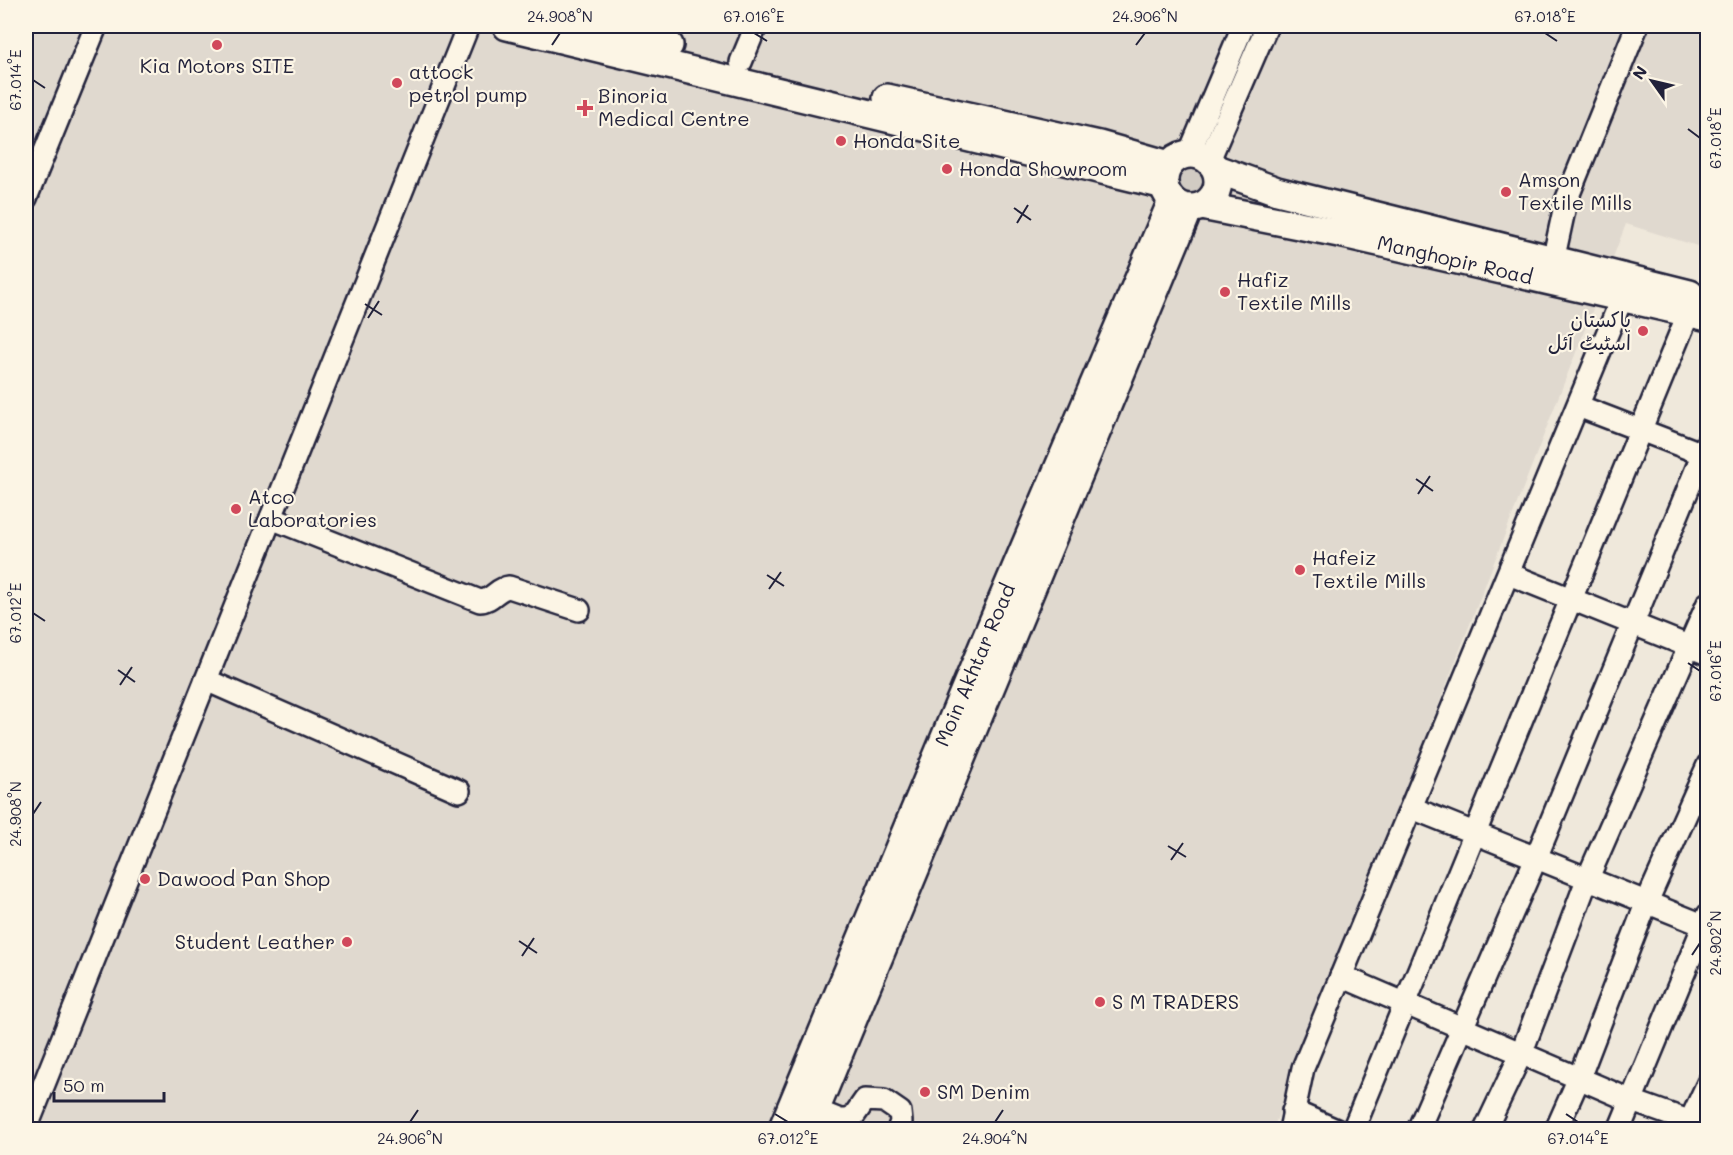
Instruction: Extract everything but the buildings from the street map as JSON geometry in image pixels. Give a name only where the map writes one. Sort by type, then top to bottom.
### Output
[{"type":"main road","name":"Manghopir Road","points":[[507,26],[1189,181],[1267,188],[1551,272],[1701,309]]},
{"type":"main road","points":[[591,26],[1099,145],[1189,181]]},
{"type":"main road","name":"Manghopir Road","points":[[1189,181],[1257,218],[1551,272],[1622,298],[1701,309]]},
{"type":"main road","name":"Moin Akhtar Road","points":[[782,1130],[1004,626],[1189,181]]},
{"type":"main road","points":[[1257,218],[1250,210],[1250,200],[1257,191],[1267,188]]},
{"type":"main road","name":"Moin Akhtar Road","points":[[811,1120],[909,881],[1004,626]]},
{"type":"street","points":[[26,198],[96,26]]},
{"type":"street","points":[[26,1129],[468,26]]},
{"type":"street","points":[[741,62],[756,26]]},
{"type":"street","points":[[1189,181],[1243,26]]},
{"type":"street","points":[[1189,181],[1267,26]]},
{"type":"street","points":[[1551,272],[1566,201],[1637,26]]},
{"type":"street","points":[[1336,1130],[1292,1120],[1303,1068],[1413,808],[1622,298]]},
{"type":"street","points":[[1353,1130],[1640,431],[1701,309]]},
{"type":"street","points":[[1418,1130],[1536,858],[1706,451],[1640,431],[1578,406]]},
{"type":"street","points":[[271,518],[480,601],[486,601],[503,587],[509,587],[579,610]]},
{"type":"street","points":[[1509,574],[1699,651]]},
{"type":"street","points":[[1485,1130],[1521,1054],[1587,880],[1699,651],[1707,603]]},
{"type":"street","points":[[206,680],[459,791]]},
{"type":"street","points":[[1556,1130],[1579,1078],[1646,904],[1707,765]]},
{"type":"street","points":[[1413,808],[1477,832],[1646,904],[1706,922],[1619,1130]]},
{"type":"street","points":[[1341,976],[1695,1126],[1707,1083]]},
{"type":"street","points":[[811,1120],[851,1120],[859,1112],[865,1100],[885,1101],[900,1112],[901,1122],[898,1130]]},
{"type":"shaded area","points":[[26,26],[1707,26],[1707,249],[1626,224],[1273,1129],[26,1129]]},
{"type":"shaded area","points":[[1192,163],[1206,168],[1211,182],[1206,196],[1192,201],[1178,196],[1173,182],[1178,168]]},
{"type":"place","name":"Kia Motors SITE","points":[[217,45]]},
{"type":"place","name":"attock petrol pump","points":[[397,83]]},
{"type":"place","name":"Binoria Medical Centre","points":[[585,108]]},
{"type":"place","name":"Honda Site","points":[[841,141]]},
{"type":"place","name":"Honda Showroom","points":[[947,169]]},
{"type":"place","name":"Amson Textile Mills","points":[[1506,192]]},
{"type":"place","name":"Hafiz Textile Mills","points":[[1225,292]]},
{"type":"place","name":"پاکستان اسٹیٹ آئل","points":[[1643,331]]},
{"type":"place","name":"Atco Laboratories","points":[[236,509]]},
{"type":"place","name":"Hafeiz Textile Mills","points":[[1300,570]]},
{"type":"place","name":"Dawood Pan Shop","points":[[145,879]]},
{"type":"place","name":"Student Leather","points":[[347,942]]},
{"type":"place","name":"S M TRADERS","points":[[1100,1002]]},
{"type":"place","name":"SM Denim","points":[[925,1092]]}]
